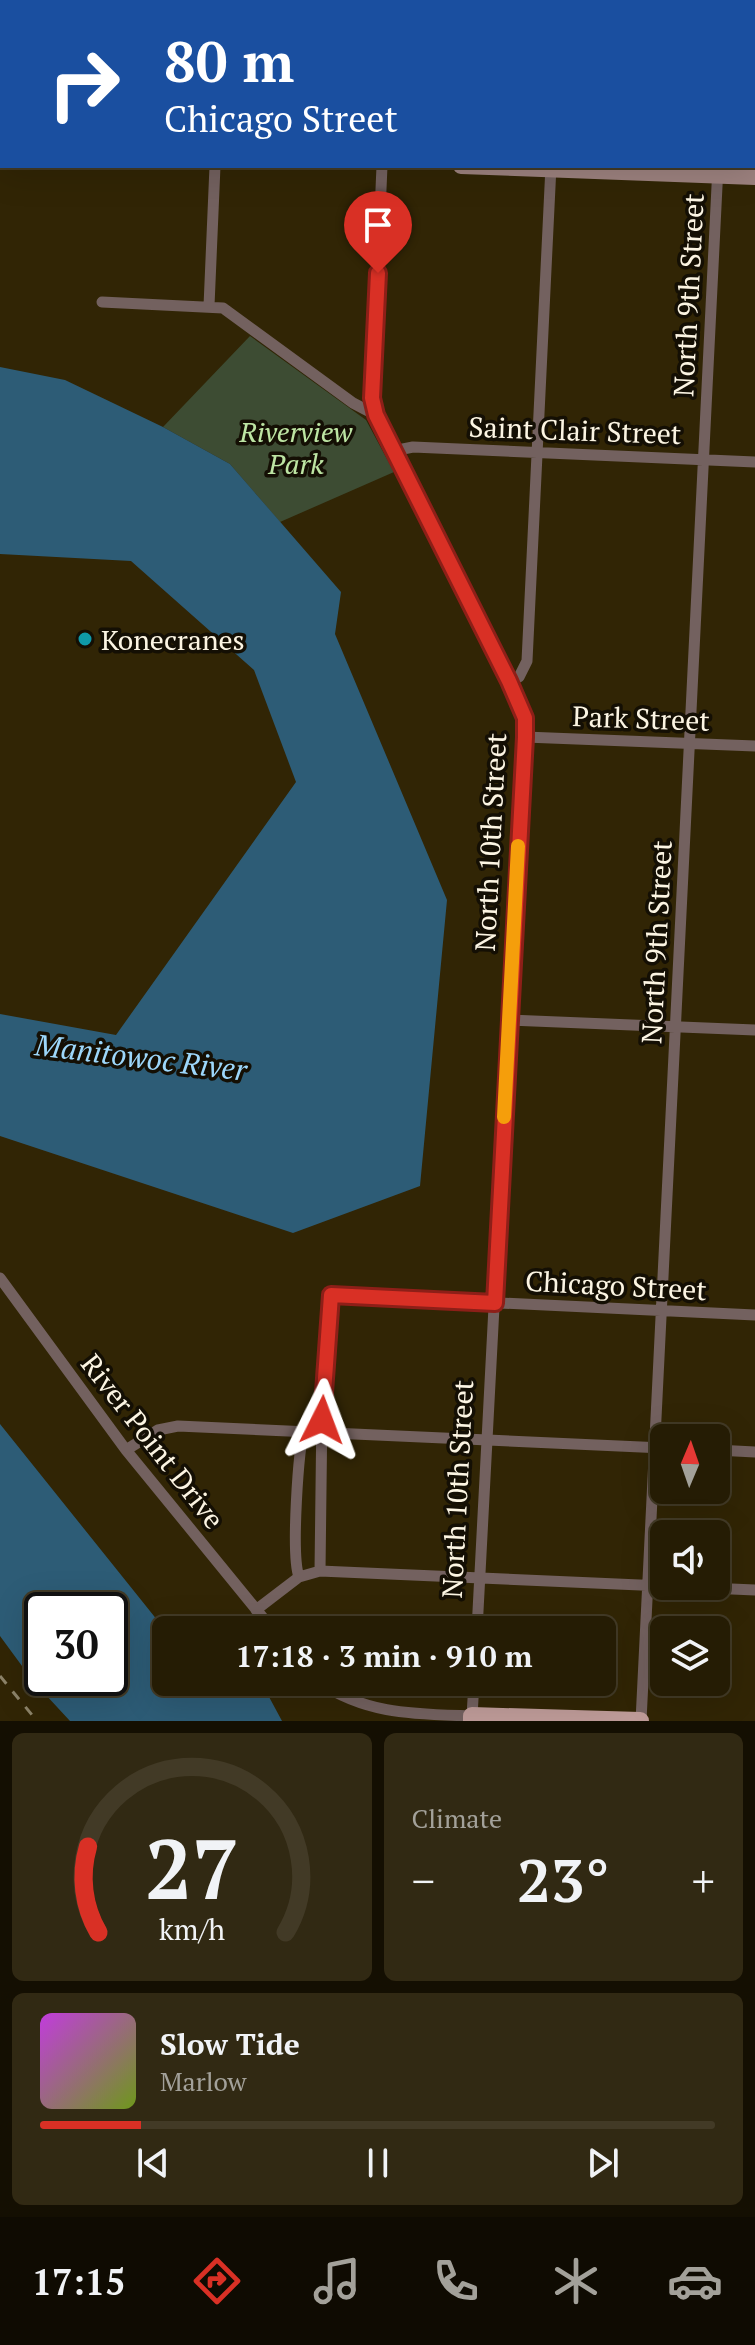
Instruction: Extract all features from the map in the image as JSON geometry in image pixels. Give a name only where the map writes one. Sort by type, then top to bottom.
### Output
[{"type":"main road","points":[[472,1718],[641,1721]]},
{"type":"street","points":[[209,306],[215,168]]},
{"type":"street","points":[[376,415],[372,398],[382,168]]},
{"type":"street","points":[[509,681],[519,677],[527,661],[550,168],[718,171],[755,177]]},
{"type":"street","name":"North 9th Street","points":[[661,1424],[675,1026],[718,171]]},
{"type":"street","points":[[102,302],[223,308],[353,403],[376,415]]},
{"type":"street","name":"North 10th Street","points":[[376,415],[525,718],[478,1616]]},
{"type":"street","name":"Saint Clair Street","points":[[393,451],[413,447],[755,462]]},
{"type":"street","name":"Park Street","points":[[525,737],[755,746]]},
{"type":"street","points":[[509,1020],[755,1030]]},
{"type":"street","name":"River Point Drive","points":[[0,1278],[126,1450],[261,1616]]},
{"type":"street","name":"Chicago Street","points":[[323,1391],[331,1295],[755,1315]]},
{"type":"street","points":[[299,1577],[296,1554],[303,1433],[311,1410],[323,1391]]},
{"type":"street","points":[[320,1571],[323,1391]]},
{"type":"street","points":[[126,1450],[158,1430],[178,1426],[650,1448]]},
{"type":"street","points":[[730,1451],[755,1452]]},
{"type":"street","name":"North 9th Street","points":[[641,1721],[656,1504]]},
{"type":"street","points":[[256,1610],[299,1577],[320,1571],[755,1590]]},
{"type":"street","points":[[346,1696],[372,1709],[472,1718],[473,1696]]},
{"type":"green space","name":"Riverview Park","points":[[250,336],[366,420],[394,472],[280,522],[230,464],[163,427]]},
{"type":"water","name":"Manitowoc River","points":[[0,367],[65,380],[163,427],[230,464],[341,592],[335,634],[447,900],[420,1186],[293,1233],[0,1136],[0,1014],[116,1035],[296,782],[254,670],[131,561],[0,554]]},
{"type":"water","points":[[0,1424],[154,1616],[152,1696],[269,1696],[282,1721],[70,1721],[47,1696],[128,1696],[128,1592],[24,1592],[24,1669],[0,1636]]},
{"type":"railway","points":[[0,1676],[37,1721]]},
{"type":"slow traffic","points":[[504,1117],[518,846]]},
{"type":"place","name":"Konecranes","points":[[85,639]]},
{"type":"route","points":[[322,1420],[331,1295],[495,1303],[525,737],[525,718],[509,681],[376,415],[372,398],[378,273]]}]
